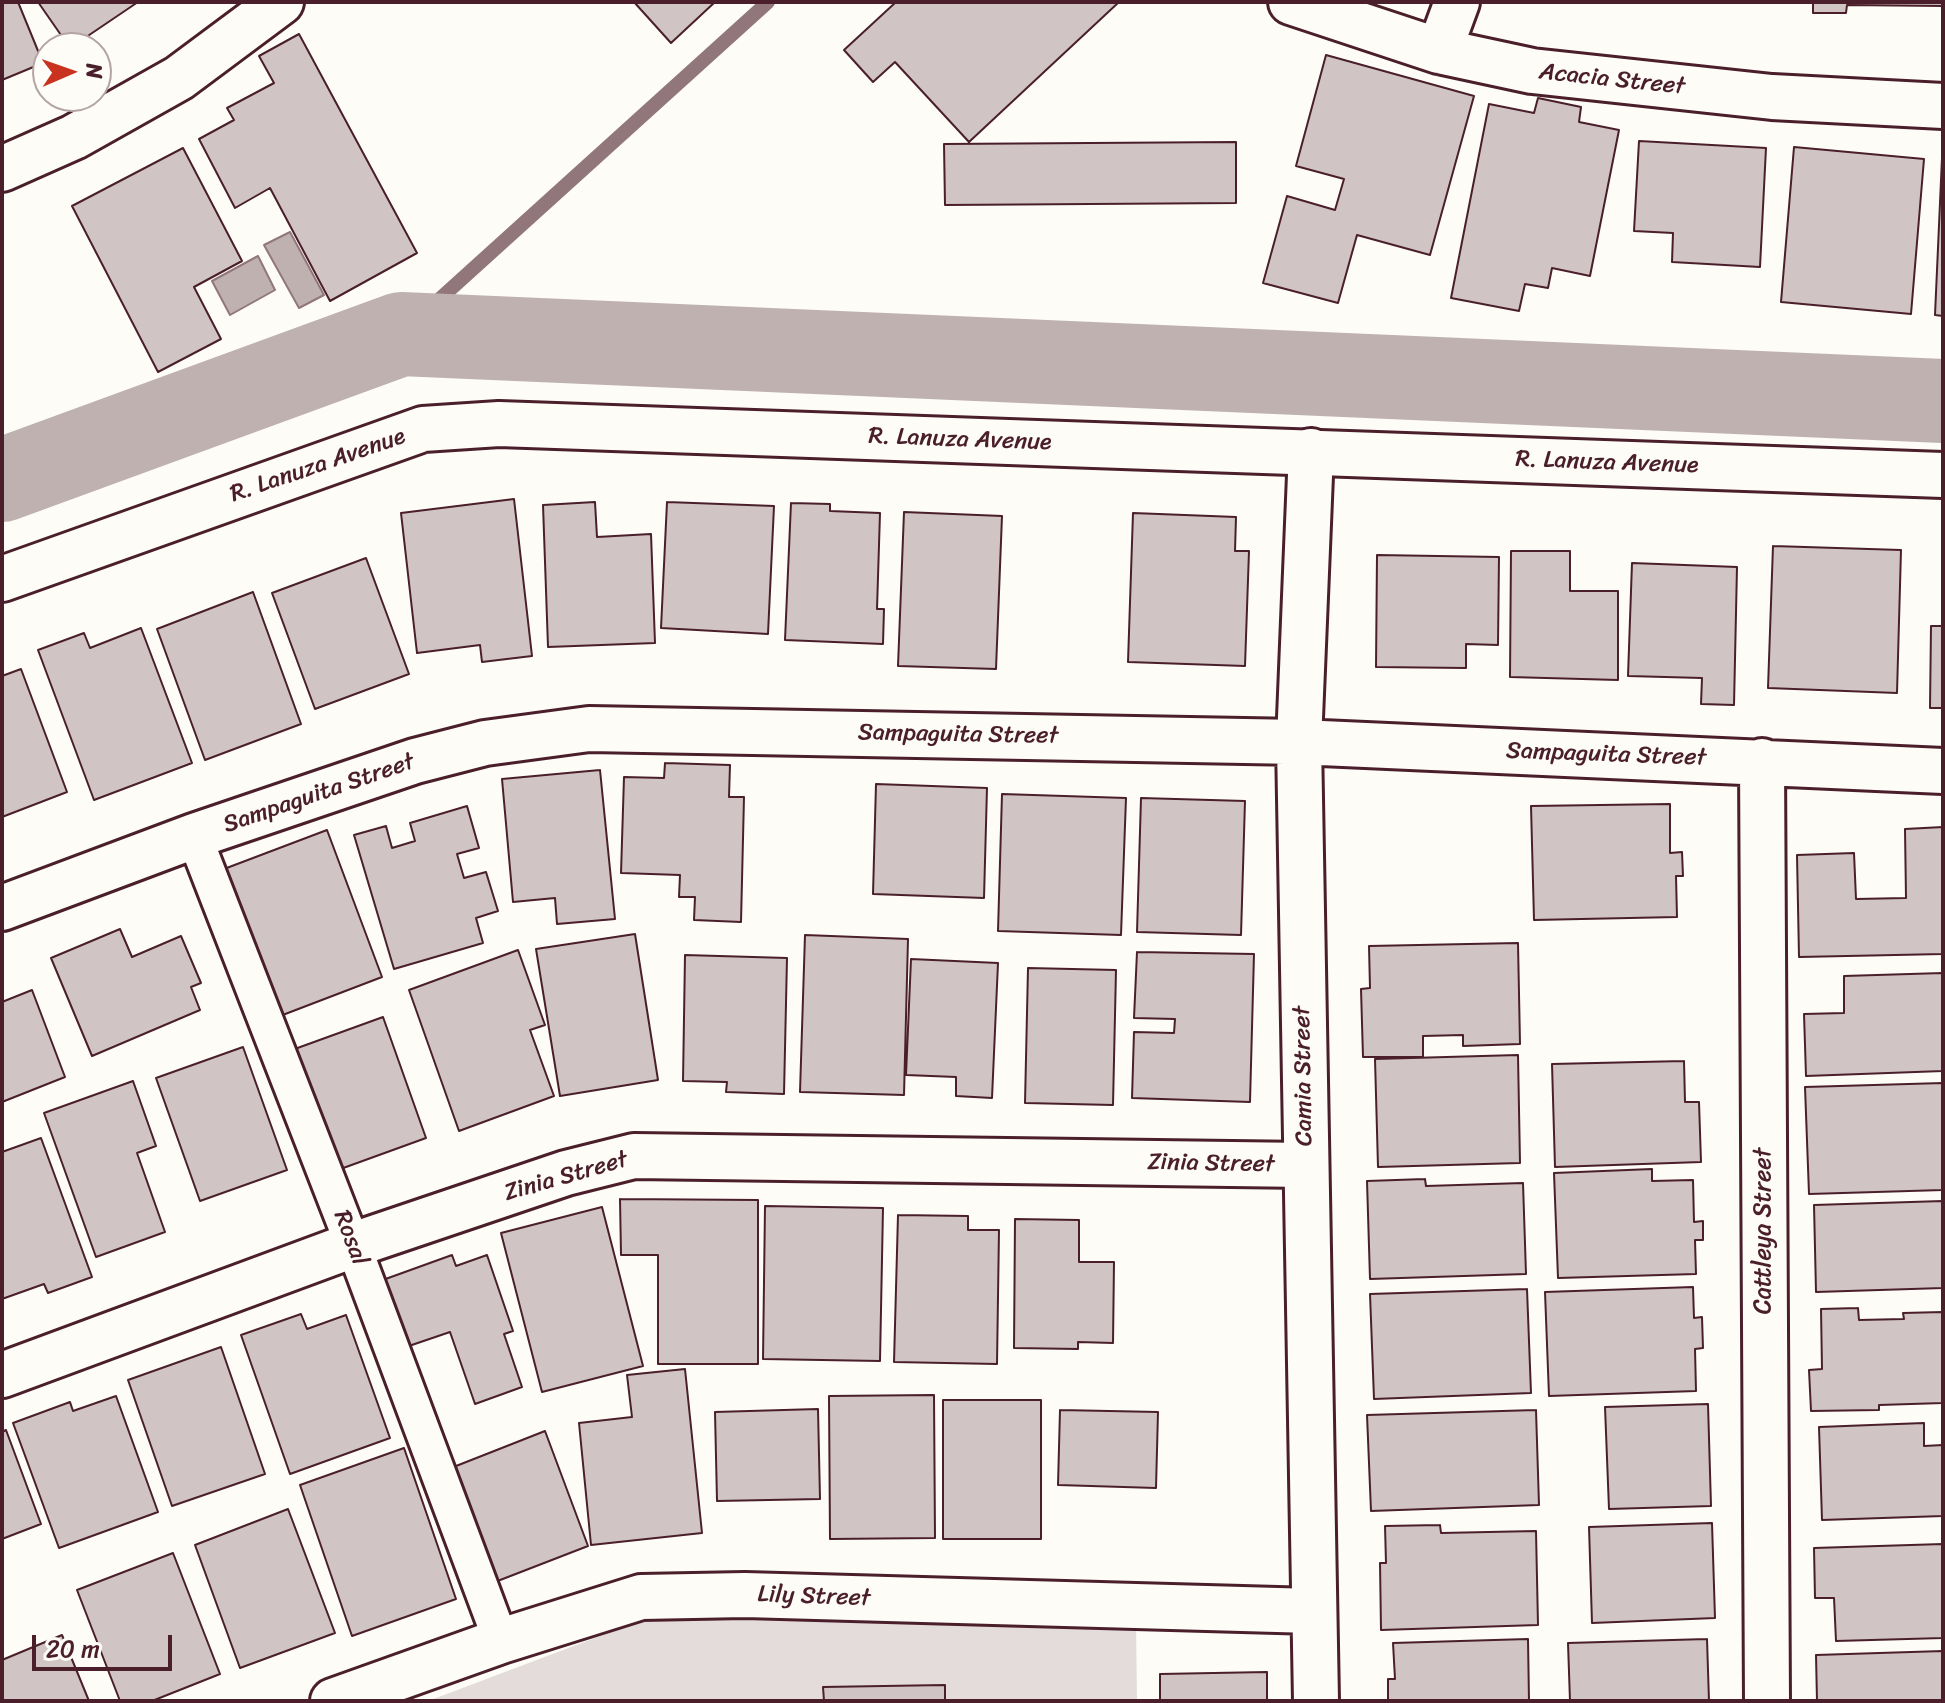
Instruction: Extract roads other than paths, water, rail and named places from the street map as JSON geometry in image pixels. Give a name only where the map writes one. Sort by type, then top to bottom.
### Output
[{"type":"street","points":[[2,169],[74,137],[179,78],[281,2]]},
{"type":"street","name":"Acacia Street","points":[[1291,2],[1439,51],[1532,71],[1757,96],[1943,106]]},
{"type":"street","points":[[1439,51],[1457,2]]},
{"type":"street","name":"R. Lanuza Avenue","points":[[2,579],[423,429],[499,424],[1943,475]]},
{"type":"street","name":"Camia Street","points":[[1311,451],[1299,742],[1316,1701]]},
{"type":"street","name":"Sampaguita Street","points":[[2,908],[194,836],[415,761],[485,743],[589,729],[1299,742],[1943,771]]},
{"type":"street","name":"Cattleya Street","points":[[1762,761],[1767,1701]]},
{"type":"street","name":"Rosal","points":[[194,836],[353,1245],[501,1641]]},
{"type":"street","name":"Zinia Street","points":[[2,1375],[353,1245],[566,1173],[634,1156],[1306,1165]]},
{"type":"street","name":"Lily Street","points":[[333,1701],[501,1641],[641,1597],[745,1595],[1313,1611]]},
{"type":"waterway","points":[[401,334],[768,2]]},
{"type":"waterway","points":[[2,480],[401,334],[1943,401]]}]
